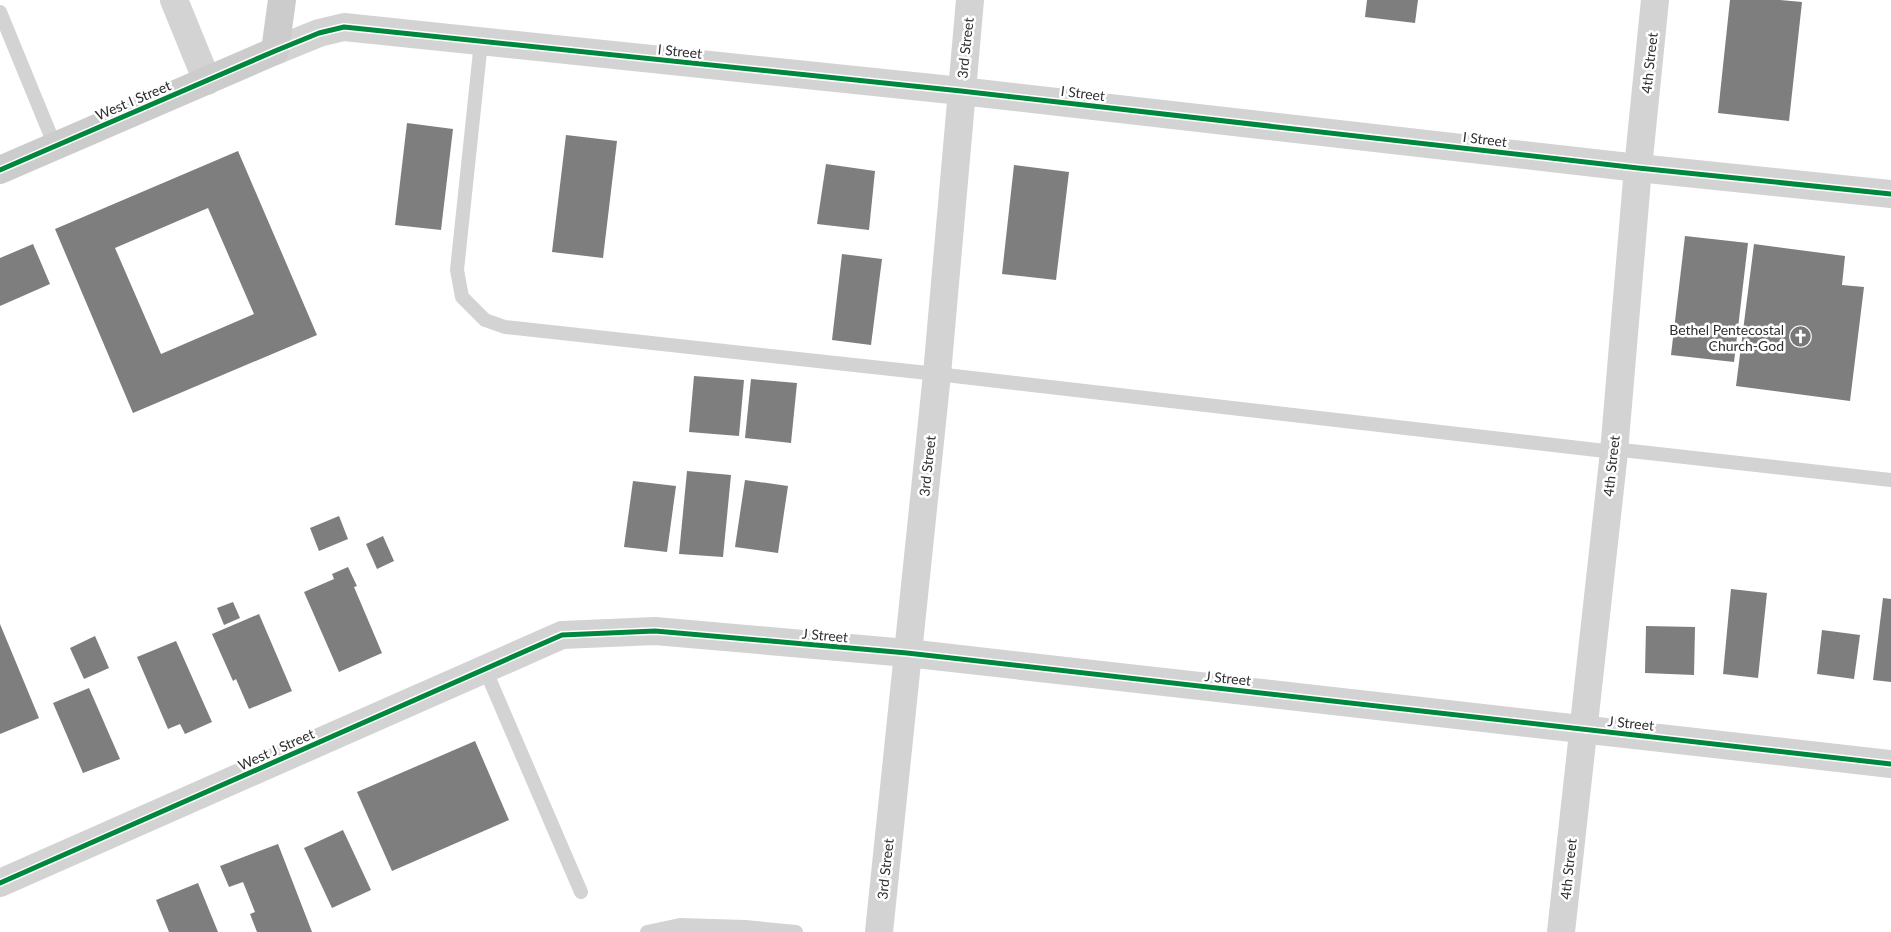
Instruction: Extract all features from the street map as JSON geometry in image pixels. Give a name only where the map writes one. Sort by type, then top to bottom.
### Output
[{"type":"street","points":[[174,0],[207,81]]},
{"type":"street","points":[[275,52],[282,0]]},
{"type":"street","name":"3rd Street","points":[[879,932],[937,374],[970,0]]},
{"type":"street","name":"4th Street","points":[[1561,932],[1613,451],[1655,0]]},
{"type":"street","name":"I Street","points":[[275,52],[320,33],[344,27],[961,90],[1638,168],[1891,194]]},
{"type":"street","name":"West I Street","points":[[0,170],[275,52]]},
{"type":"street","name":"J Street","points":[[562,635],[655,631],[907,653],[1891,764]]},
{"type":"street","name":"West J Street","points":[[0,883],[562,635]]},
{"type":"lane","points":[[0,12],[55,146]]},
{"type":"lane","points":[[481,42],[457,270],[462,297],[485,320],[504,327],[1613,451],[1891,480]]},
{"type":"lane","points":[[485,669],[581,892]]},
{"type":"lane","points":[[647,932],[680,925],[745,927],[796,932]]},
{"type":"building","points":[[1367,0],[1418,0],[1415,23],[1365,17]]},
{"type":"building","points":[[1730,0],[1802,2],[1789,121],[1718,113]]},
{"type":"building","points":[[407,123],[453,129],[441,230],[395,225]]},
{"type":"building","points":[[566,135],[617,141],[603,258],[552,252]]},
{"type":"building","points":[[238,151],[317,335],[133,413],[55,229]],"holes":[[[208,208],[254,314],[161,354],[115,248]]]},
{"type":"building","points":[[826,164],[875,171],[869,230],[817,224]]},
{"type":"building","points":[[1014,165],[1069,172],[1056,280],[1002,274]]},
{"type":"building","points":[[1685,236],[1748,243],[1734,362],[1671,355]]},
{"type":"building","points":[[33,244],[50,284],[0,306],[0,258]]},
{"type":"building","name":"Bethel Pentecostal Church-God","points":[[1754,244],[1845,256],[1842,285],[1864,287],[1850,401],[1736,386]]},
{"type":"building","points":[[842,254],[882,259],[871,345],[832,340]]},
{"type":"building","points":[[694,376],[744,380],[739,436],[689,432]]},
{"type":"building","points":[[751,379],[797,383],[791,443],[745,438]]},
{"type":"building","points":[[687,471],[731,475],[723,557],[679,554]]},
{"type":"building","points":[[745,480],[788,486],[778,553],[735,547]]},
{"type":"building","points":[[633,481],[676,486],[667,552],[624,547]]},
{"type":"building","points":[[339,516],[348,539],[319,551],[310,528]]},
{"type":"building","points":[[383,536],[394,561],[377,569],[366,544]]},
{"type":"building","points":[[348,567],[357,586],[354,587],[382,653],[339,672],[304,592],[334,579],[332,574]]},
{"type":"building","points":[[1731,589],[1767,593],[1758,678],[1723,674]]},
{"type":"building","points":[[1883,598],[1891,599],[1891,682],[1873,680]]},
{"type":"building","points":[[233,602],[240,618],[224,625],[217,608]]},
{"type":"building","points":[[259,614],[292,691],[249,709],[236,679],[233,681],[212,634]]},
{"type":"building","points":[[0,624],[39,718],[0,734]]},
{"type":"building","points":[[1646,626],[1695,627],[1694,675],[1645,673]]},
{"type":"building","points":[[1822,630],[1860,635],[1854,679],[1817,674]]},
{"type":"building","points":[[95,636],[109,668],[84,679],[70,648]]},
{"type":"building","points":[[176,641],[212,722],[185,734],[180,724],[168,729],[137,657]]},
{"type":"building","points":[[89,688],[120,759],[83,773],[53,703]]},
{"type":"building","points":[[475,741],[509,820],[392,871],[357,792]]},
{"type":"building","points":[[343,830],[371,890],[332,908],[304,848]]},
{"type":"building","points":[[278,844],[312,932],[257,932],[250,914],[255,912],[243,882],[229,887],[220,866]]},
{"type":"building","points":[[198,883],[218,932],[169,932],[156,900]]},
{"type":"cycle path","points":[[0,170],[275,51],[319,33],[344,27],[961,91],[1638,168],[1891,194]]},
{"type":"cycle path","points":[[0,883],[562,635],[655,631],[907,653],[1891,764]]},
{"type":"place","name":"Bethel Pentecostal Church-God","points":[[1800,337]]}]
